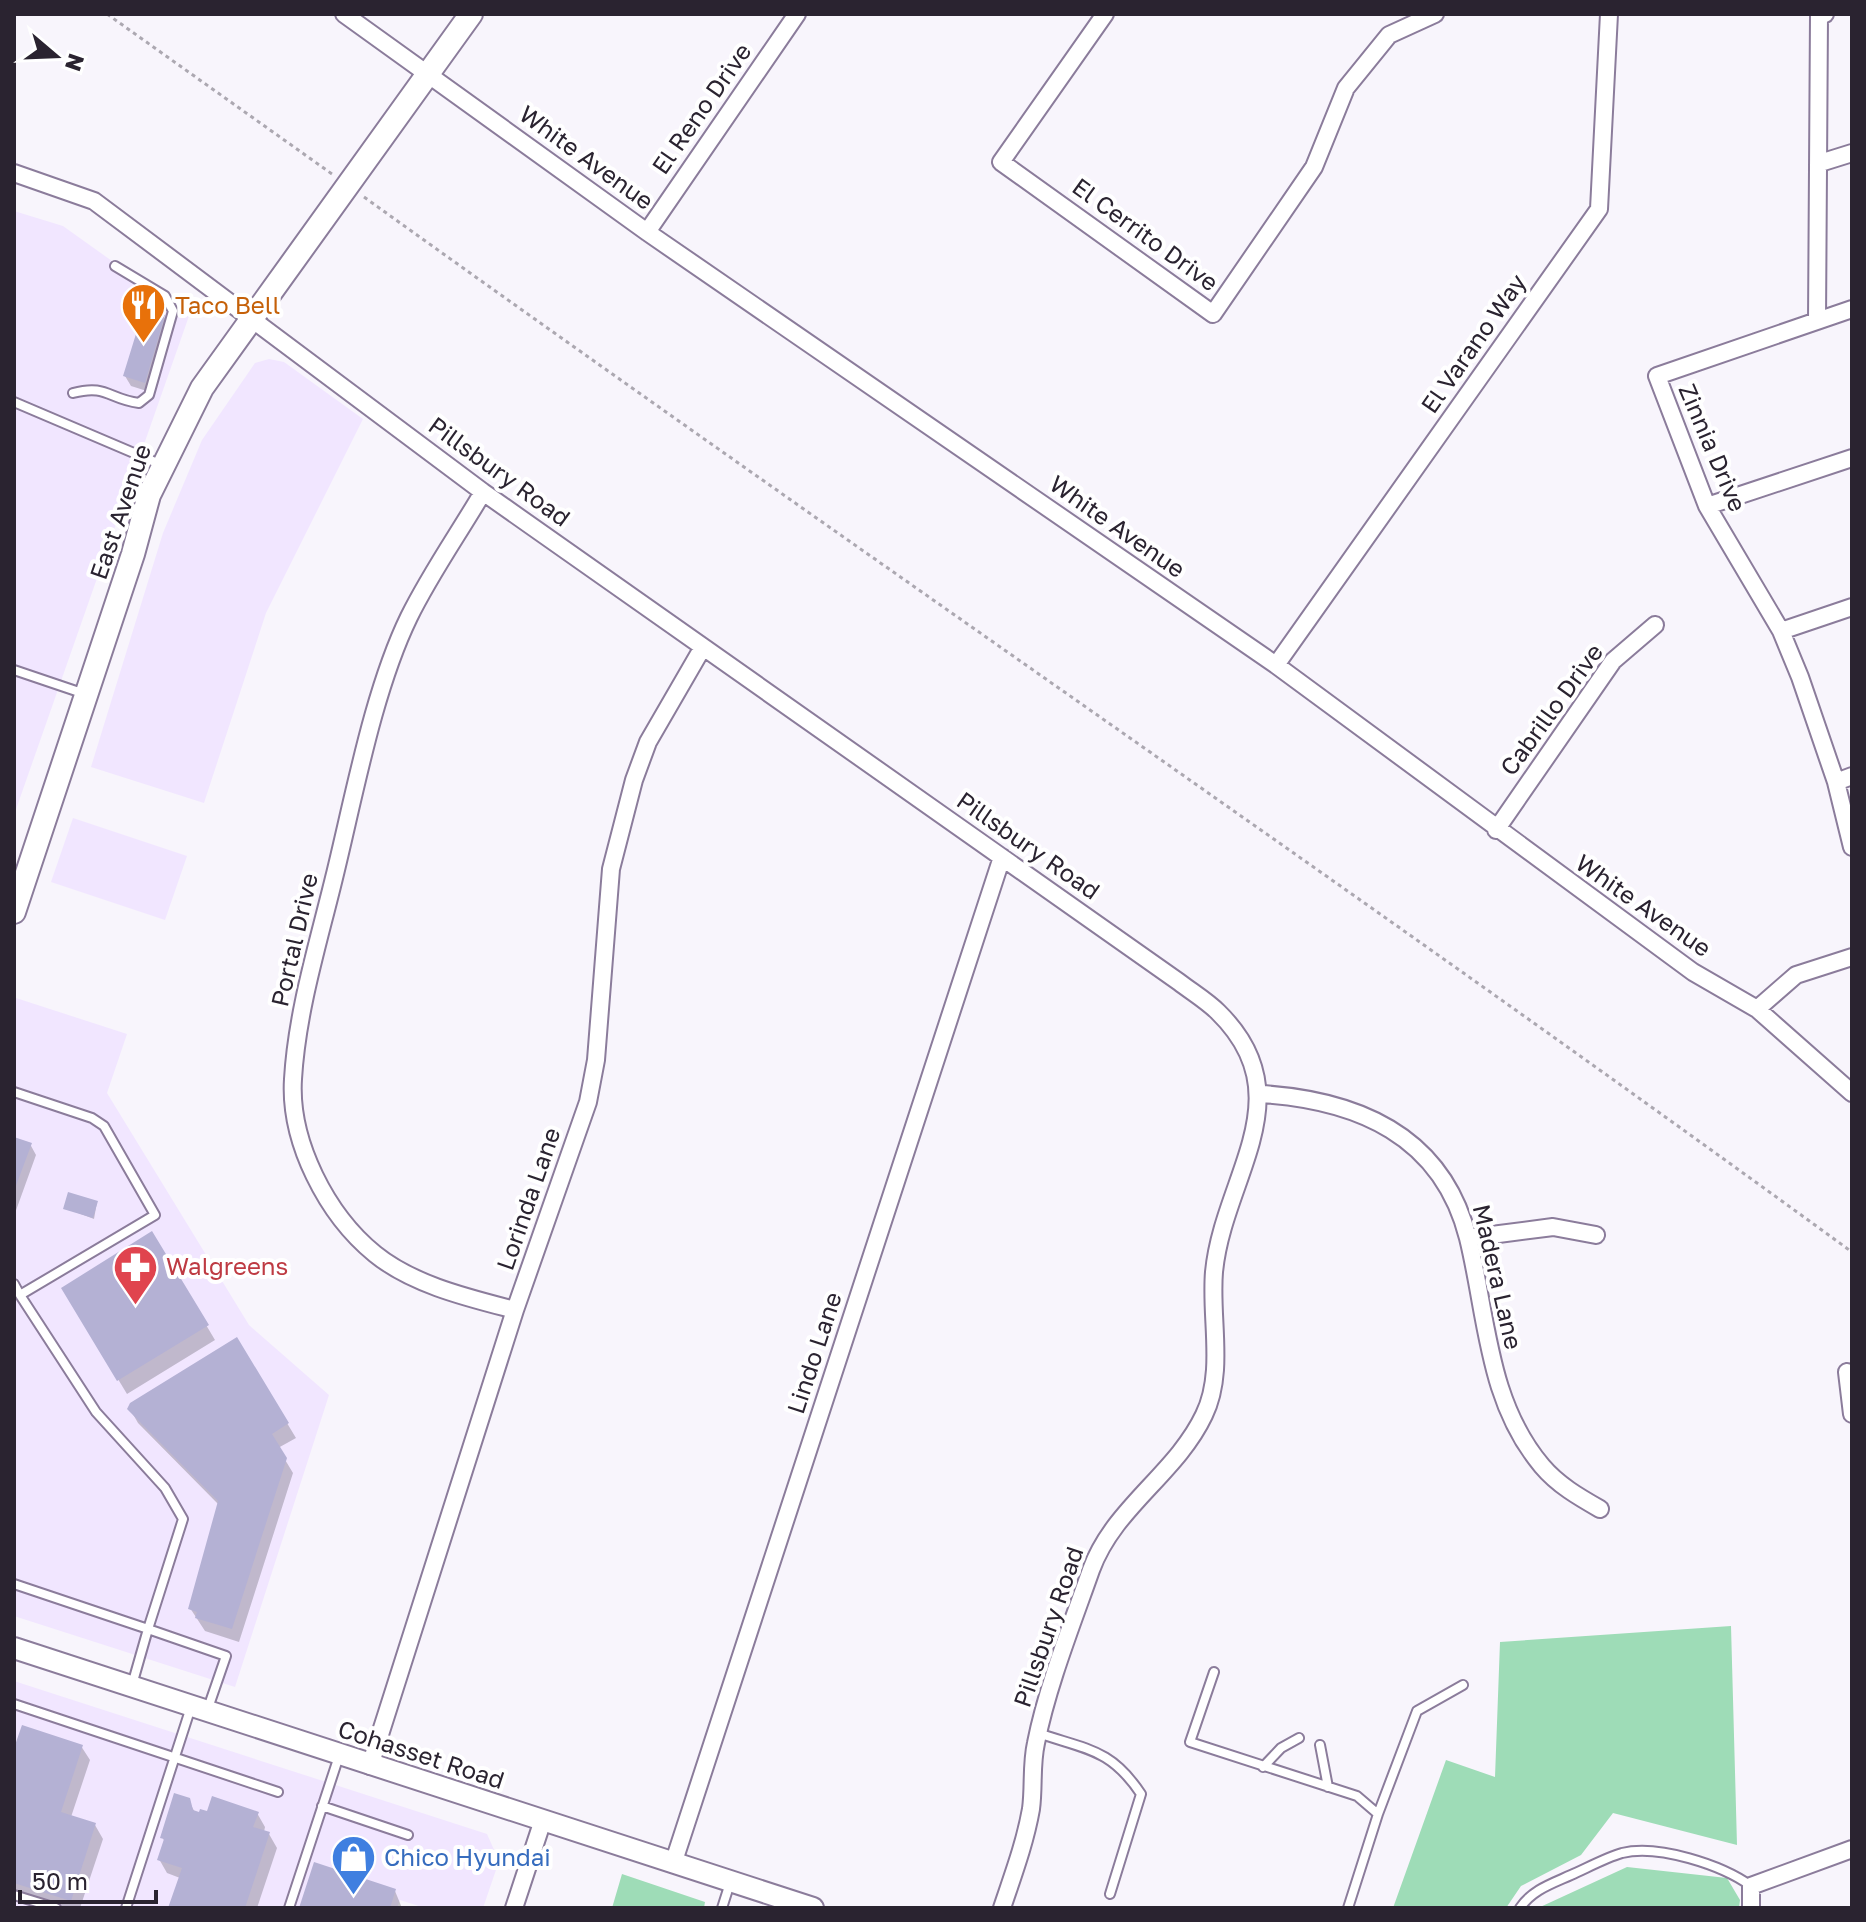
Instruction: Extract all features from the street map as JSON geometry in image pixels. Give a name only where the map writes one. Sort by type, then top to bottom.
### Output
[{"type":"main road","name":"East Avenue","points":[[14,912],[149,495],[162,465],[202,388],[251,316],[471,14]]},
{"type":"street","name":"White Avenue","points":[[344,14],[647,232],[1276,665],[1496,830],[1693,972],[1757,1009],[1852,1093]]},
{"type":"street","name":"El Reno Drive","points":[[647,232],[797,14]]},
{"type":"street","name":"El Cerrito Drive","points":[[1105,14],[1001,162],[1213,314],[1314,167],[1346,88],[1389,35],[1435,14]]},
{"type":"street","name":"El Varano Way","points":[[1276,665],[1599,209],[1609,14]]},
{"type":"street","points":[[1825,14],[1819,16],[1817,321],[1852,309]]},
{"type":"street","points":[[1820,163],[1852,153]]},
{"type":"street","name":"Pillsbury Road","points":[[14,173],[94,201],[483,492],[1218,1012],[1253,1065],[1261,1094],[1253,1143],[1230,1205],[1214,1269],[1212,1334],[1216,1365],[1206,1412],[1193,1436],[1116,1521],[1103,1542],[1038,1733],[1027,1830],[1002,1908]]},
{"type":"street","name":"Zinnia Drive","points":[[1817,321],[1657,376],[1707,506],[1781,631],[1844,779],[1852,847]]},
{"type":"street","points":[[1707,506],[1852,458]]},
{"type":"street","name":"Portal Drive","points":[[483,492],[410,616],[396,648],[362,764],[305,997],[292,1083],[296,1120],[309,1162],[327,1197],[358,1237],[376,1255],[407,1274],[515,1310]]},
{"type":"street","points":[[1781,631],[1852,607]]},
{"type":"street","name":"Cabrillo Drive","points":[[1496,830],[1613,661],[1655,625]]},
{"type":"street","name":"Lorinda Lane","points":[[370,1766],[515,1310],[588,1102],[596,1060],[606,912],[620,826],[648,742],[703,647]]},
{"type":"street","name":"Lindo Lane","points":[[673,1864],[1002,857]]},
{"type":"street","points":[[1757,1009],[1796,975],[1852,957]]},
{"type":"street","name":"Madera Lane","points":[[1261,1094],[1331,1102],[1362,1112],[1391,1128],[1419,1151],[1441,1178],[1457,1207],[1468,1238],[1486,1341],[1508,1408],[1522,1438],[1542,1467],[1569,1492],[1600,1509]]},
{"type":"street","points":[[1468,1238],[1553,1227],[1596,1235]]},
{"type":"street","points":[[1847,1372],[1852,1414]]},
{"type":"street","name":"Cohasset Road","points":[[14,1648],[542,1823],[813,1908]]},
{"type":"street","points":[[514,1908],[542,1823]]},
{"type":"street","points":[[1751,1908],[1751,1886],[1852,1849]]},
{"type":"lane","points":[[73,393],[94,388],[122,401],[139,403],[149,395],[173,311],[165,296],[115,266]]},
{"type":"lane","points":[[14,402],[162,465]]},
{"type":"lane","points":[[14,670],[85,694]]},
{"type":"lane","points":[[14,1092],[92,1118],[104,1126],[155,1215],[20,1295]]},
{"type":"lane","points":[[14,1284],[96,1412],[165,1488],[183,1519],[132,1687]]},
{"type":"lane","points":[[14,1584],[226,1656],[175,1758],[126,1908]]},
{"type":"lane","points":[[1214,1672],[1190,1742],[1357,1796],[1378,1814]]},
{"type":"lane","points":[[1348,1908],[1378,1814],[1417,1711],[1463,1685]]},
{"type":"lane","points":[[14,1704],[278,1792]]},
{"type":"lane","points":[[1038,1733],[1110,1758],[1124,1769],[1141,1794],[1110,1894]]},
{"type":"lane","points":[[1263,1767],[1281,1748],[1299,1738]]},
{"type":"lane","points":[[1320,1745],[1325,1755],[1328,1787]]},
{"type":"lane","points":[[289,1908],[339,1756]]},
{"type":"lane","points":[[322,1806],[408,1835]]},
{"type":"lane","points":[[1520,1908],[1528,1896],[1621,1853],[1666,1855],[1712,1866],[1732,1872],[1751,1886]]},
{"type":"lane","points":[[722,1908],[730,1882]]},
{"type":"lane","points":[[14,1895],[56,1908]]},
{"type":"path","points":[[107,14],[568,343],[1372,905],[1852,1252]]},
{"type":"shaded area","points":[[14,211],[63,226],[189,316],[14,815]]},
{"type":"shaded area","points":[[269,359],[284,362],[363,419],[266,613],[204,803],[91,767],[163,533],[202,440],[255,363]]},
{"type":"shaded area","points":[[73,818],[187,856],[165,920],[51,882]]},
{"type":"shaded area","points":[[16,998],[127,1034],[107,1093],[249,1325],[329,1395],[235,1687],[14,1616]]},
{"type":"shaded area","points":[[14,1681],[487,1834],[499,1861],[483,1908],[425,1908],[400,1900],[397,1908],[14,1908]]},
{"type":"green space","points":[[1731,1626],[1737,1845],[1613,1813],[1581,1855],[1521,1886],[1506,1908],[1393,1908],[1446,1760],[1495,1777],[1500,1642]]},
{"type":"green space","points":[[1627,1867],[1727,1878],[1740,1900],[1739,1908],[1538,1908]]},
{"type":"green space","points":[[622,1874],[705,1902],[704,1908],[612,1908]]},
{"type":"building","name":"Taco Bell","points":[[144,308],[165,315],[145,383],[123,376]]},
{"type":"building","points":[[14,1137],[32,1143],[14,1191]]},
{"type":"building","points":[[68,1192],[98,1201],[93,1218],[63,1209]]},
{"type":"building","name":"Walgreens","points":[[152,1231],[209,1325],[117,1381],[61,1288]]},
{"type":"building","points":[[237,1337],[289,1423],[272,1434],[287,1458],[232,1629],[195,1618],[197,1612],[188,1609],[218,1501],[127,1409],[130,1403]]},
{"type":"building","points":[[22,1725],[83,1745],[61,1812],[96,1823],[71,1901],[14,1883],[14,1748]]},
{"type":"building","points":[[174,1793],[190,1798],[193,1810],[199,1812],[200,1809],[207,1811],[212,1796],[259,1812],[253,1827],[270,1832],[245,1908],[168,1908],[182,1868],[157,1860],[164,1839],[160,1838]]},
{"type":"building","points":[[314,1862],[396,1889],[390,1908],[299,1908]]},
{"type":"place","name":"Taco Bell","points":[[144,345]]},
{"type":"place","name":"Walgreens","points":[[135,1306]]},
{"type":"place","name":"Chico Hyundai","points":[[353,1897]]}]
